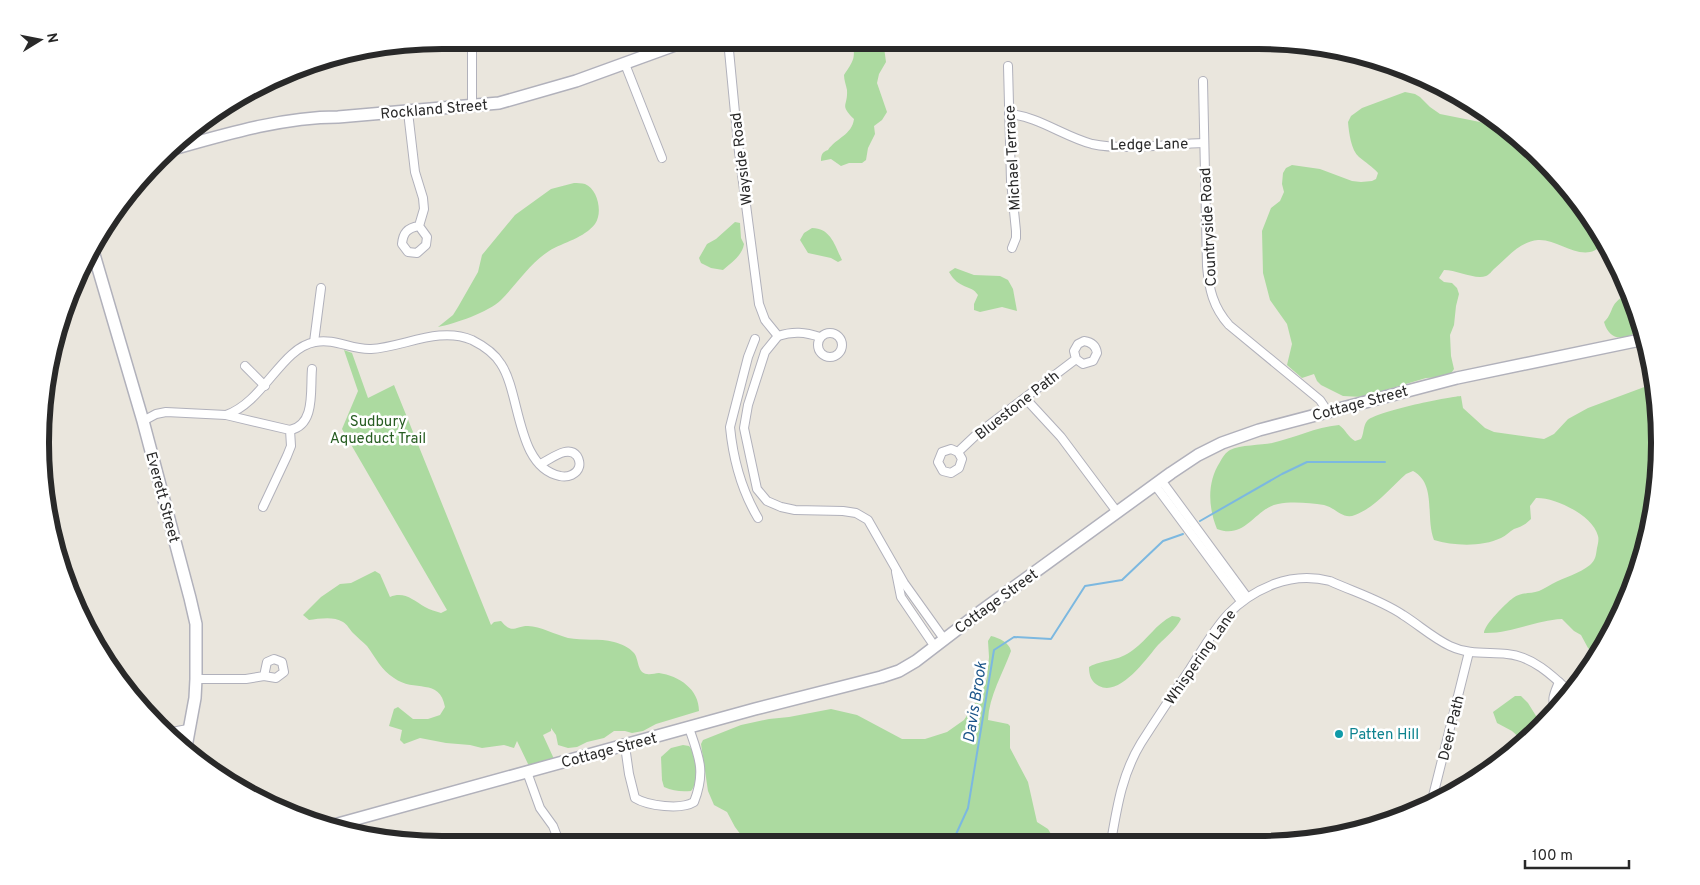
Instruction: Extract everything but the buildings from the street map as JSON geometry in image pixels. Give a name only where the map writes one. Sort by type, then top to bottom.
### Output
[{"type":"street","points":[[472,49],[472,107]]},
{"type":"street","name":"Rockland Street","points":[[183,146],[224,135],[313,117],[408,112],[499,103],[625,64],[665,49]]},
{"type":"street","name":"Wayside Road","points":[[729,49],[738,144],[759,304],[765,320],[778,336]]},
{"type":"street","points":[[625,64],[662,158]]},
{"type":"street","name":"Michael Terrace","points":[[1008,66],[1011,181],[1016,231],[1016,238],[1012,248]]},
{"type":"street","name":"Countryside Road","points":[[1203,81],[1207,266],[1209,286],[1214,303],[1229,325],[1320,400],[1328,412]]},
{"type":"street","points":[[408,112],[415,172],[424,209],[419,226]]},
{"type":"street","name":"Ledge Lane","points":[[1009,114],[1020,116],[1083,141],[1102,145],[1128,146],[1204,143]]},
{"type":"street","name":"Everett Street","points":[[95,258],[143,421],[196,624],[195,698],[187,742]]},
{"type":"street","points":[[314,342],[321,288]]},
{"type":"street","points":[[820,337],[796,332],[778,336],[765,352],[748,405],[744,428],[757,489],[767,501],[795,510],[841,510],[857,514],[868,520],[939,643]]},
{"type":"street","points":[[226,415],[235,412],[245,405],[265,386],[284,361],[299,349],[314,342],[339,343],[355,348],[371,349],[443,335],[458,336],[472,340],[490,352],[501,363],[511,385],[525,440],[540,464],[561,476],[575,474],[580,463],[577,456],[571,452],[564,452],[540,464]]},
{"type":"street","points":[[755,339],[730,427],[745,493],[758,518]]},
{"type":"street","name":"Cottage Street","points":[[341,823],[890,674],[908,666],[1158,482],[1198,455],[1233,438],[1457,378],[1638,341]]},
{"type":"street","name":"Bluestone Path","points":[[958,452],[976,435],[1076,359]]},
{"type":"street","points":[[245,366],[265,386]]},
{"type":"street","points":[[143,421],[156,414],[166,412],[226,415],[290,430],[302,425],[306,420],[312,369]]},
{"type":"street","points":[[744,373],[757,377]]},
{"type":"street","points":[[1025,398],[1061,437],[1118,512]]},
{"type":"street","points":[[730,427],[744,428]]},
{"type":"street","points":[[263,507],[291,446],[290,430]]},
{"type":"street","points":[[1158,482],[1244,599]]},
{"type":"street","points":[[749,501],[762,495]]},
{"type":"street","points":[[896,568],[901,597],[939,643]]},
{"type":"street","name":"Whispering Lane","points":[[1111,836],[1121,788],[1134,753],[1220,623],[1244,599],[1288,580],[1319,578],[1402,614],[1446,644],[1469,652],[1522,657],[1544,669],[1565,688]]},
{"type":"street","name":"Deer Path","points":[[1433,795],[1469,652]]},
{"type":"street","points":[[196,679],[246,679],[264,676]]},
{"type":"street","points":[[1554,703],[1559,682]]},
{"type":"street","points":[[626,746],[629,774],[635,798],[648,803],[683,807],[694,802],[699,786],[701,765],[689,728]]},
{"type":"street","points":[[174,731],[188,729]]},
{"type":"street","points":[[527,772],[540,808],[553,826],[557,836]]},
{"type":"green space","points":[[854,49],[884,49],[886,62],[879,74],[877,83],[887,112],[882,120],[874,126],[875,134],[868,148],[866,160],[862,163],[849,163],[841,166],[831,159],[821,161],[821,159],[823,153],[847,133],[853,124],[854,119],[845,108],[847,90],[844,75],[853,59]]},
{"type":"green space","points":[[1405,92],[1420,97],[1440,114],[1491,126],[1517,146],[1554,183],[1585,224],[1599,247],[1590,252],[1583,252],[1545,240],[1531,241],[1519,247],[1486,276],[1477,277],[1444,270],[1439,278],[1444,282],[1452,283],[1457,288],[1459,294],[1454,325],[1450,335],[1454,369],[1450,375],[1445,377],[1426,378],[1362,397],[1343,396],[1321,385],[1314,374],[1302,378],[1287,365],[1292,344],[1287,324],[1270,300],[1263,273],[1262,231],[1271,208],[1280,201],[1284,192],[1282,184],[1283,173],[1286,168],[1292,165],[1320,169],[1352,181],[1361,182],[1376,179],[1378,173],[1356,154],[1350,136],[1348,122],[1351,116],[1362,108]]},
{"type":"green space","points":[[574,183],[585,184],[596,196],[599,214],[595,224],[585,233],[542,256],[496,304],[471,317],[438,327],[453,315],[478,272],[482,255],[515,215],[551,189]]},
{"type":"green space","points":[[735,222],[740,223],[741,238],[744,244],[739,255],[723,270],[711,268],[701,263],[699,258],[707,244],[716,239]]},
{"type":"green space","points":[[812,228],[828,234],[842,260],[838,262],[831,258],[808,253],[800,240],[804,233]]},
{"type":"green space","points":[[955,268],[974,275],[1000,276],[1008,280],[1013,289],[1017,311],[1002,307],[980,312],[974,310],[974,304],[978,295],[972,289],[953,278],[949,272]]},
{"type":"green space","points":[[1623,298],[1635,333],[1628,336],[1614,336],[1610,333],[1604,322],[1617,301]]},
{"type":"green space","name":"Sudbury Aqueduct Trail","points":[[344,350],[352,353],[368,398],[394,385],[491,625],[494,622],[501,621],[511,629],[533,626],[568,638],[608,641],[622,645],[634,653],[641,671],[644,673],[659,673],[674,677],[692,690],[696,696],[699,711],[656,724],[643,731],[632,733],[614,731],[604,738],[587,742],[577,747],[568,748],[558,745],[556,735],[551,728],[551,731],[543,735],[554,759],[529,766],[517,741],[514,748],[504,745],[482,748],[420,738],[404,744],[400,740],[402,730],[389,726],[394,709],[398,707],[413,719],[428,719],[440,715],[445,707],[438,692],[425,687],[410,685],[389,675],[367,646],[343,622],[330,618],[309,620],[303,615],[321,597],[340,584],[351,583],[375,571],[380,574],[390,597],[395,595],[404,596],[441,613],[447,610],[342,429],[358,391]]},
{"type":"green space","points":[[1647,386],[1651,442],[1648,494],[1644,519],[1638,544],[1621,593],[1611,617],[1591,650],[1581,635],[1562,619],[1494,633],[1484,633],[1491,620],[1513,598],[1536,592],[1581,571],[1595,559],[1598,536],[1595,528],[1581,514],[1562,504],[1544,498],[1536,498],[1530,506],[1531,519],[1527,523],[1493,541],[1477,544],[1459,544],[1434,540],[1431,531],[1428,492],[1420,477],[1413,471],[1406,474],[1370,507],[1355,515],[1343,515],[1324,505],[1289,503],[1270,507],[1236,530],[1217,529],[1214,521],[1210,495],[1213,478],[1223,457],[1234,448],[1272,443],[1322,428],[1339,425],[1355,441],[1361,439],[1367,421],[1372,417],[1411,406],[1461,396],[1463,408],[1485,428],[1494,432],[1544,439],[1554,434],[1568,419],[1588,408]]},
{"type":"green space","points":[[1172,616],[1181,619],[1140,667],[1124,681],[1116,686],[1107,688],[1099,686],[1092,680],[1089,667],[1127,654],[1161,623]]},
{"type":"green space","points":[[991,636],[1000,639],[1006,643],[1011,651],[991,702],[988,720],[1010,726],[1010,748],[1028,782],[1037,822],[1048,829],[1052,836],[742,836],[727,812],[714,805],[708,791],[701,744],[703,740],[741,725],[831,709],[857,715],[902,739],[925,739],[947,732],[964,720],[981,695],[987,678],[988,641]]},
{"type":"green space","points":[[1515,696],[1521,696],[1538,719],[1519,737],[1497,723],[1493,712]]},
{"type":"green space","points":[[683,745],[689,746],[695,756],[697,775],[691,791],[677,791],[664,787],[662,780],[661,757],[671,748]]},
{"type":"waterway","name":"Davis Brook","points":[[1200,521],[1282,474],[1307,462],[1385,462]]},
{"type":"waterway","name":"Davis Brook","points":[[955,836],[968,808],[994,650],[1014,637],[1051,639],[1085,586],[1122,580],[1163,541],[1183,534]]},
{"type":"place","name":"Patten Hill","points":[[1339,734]]}]
